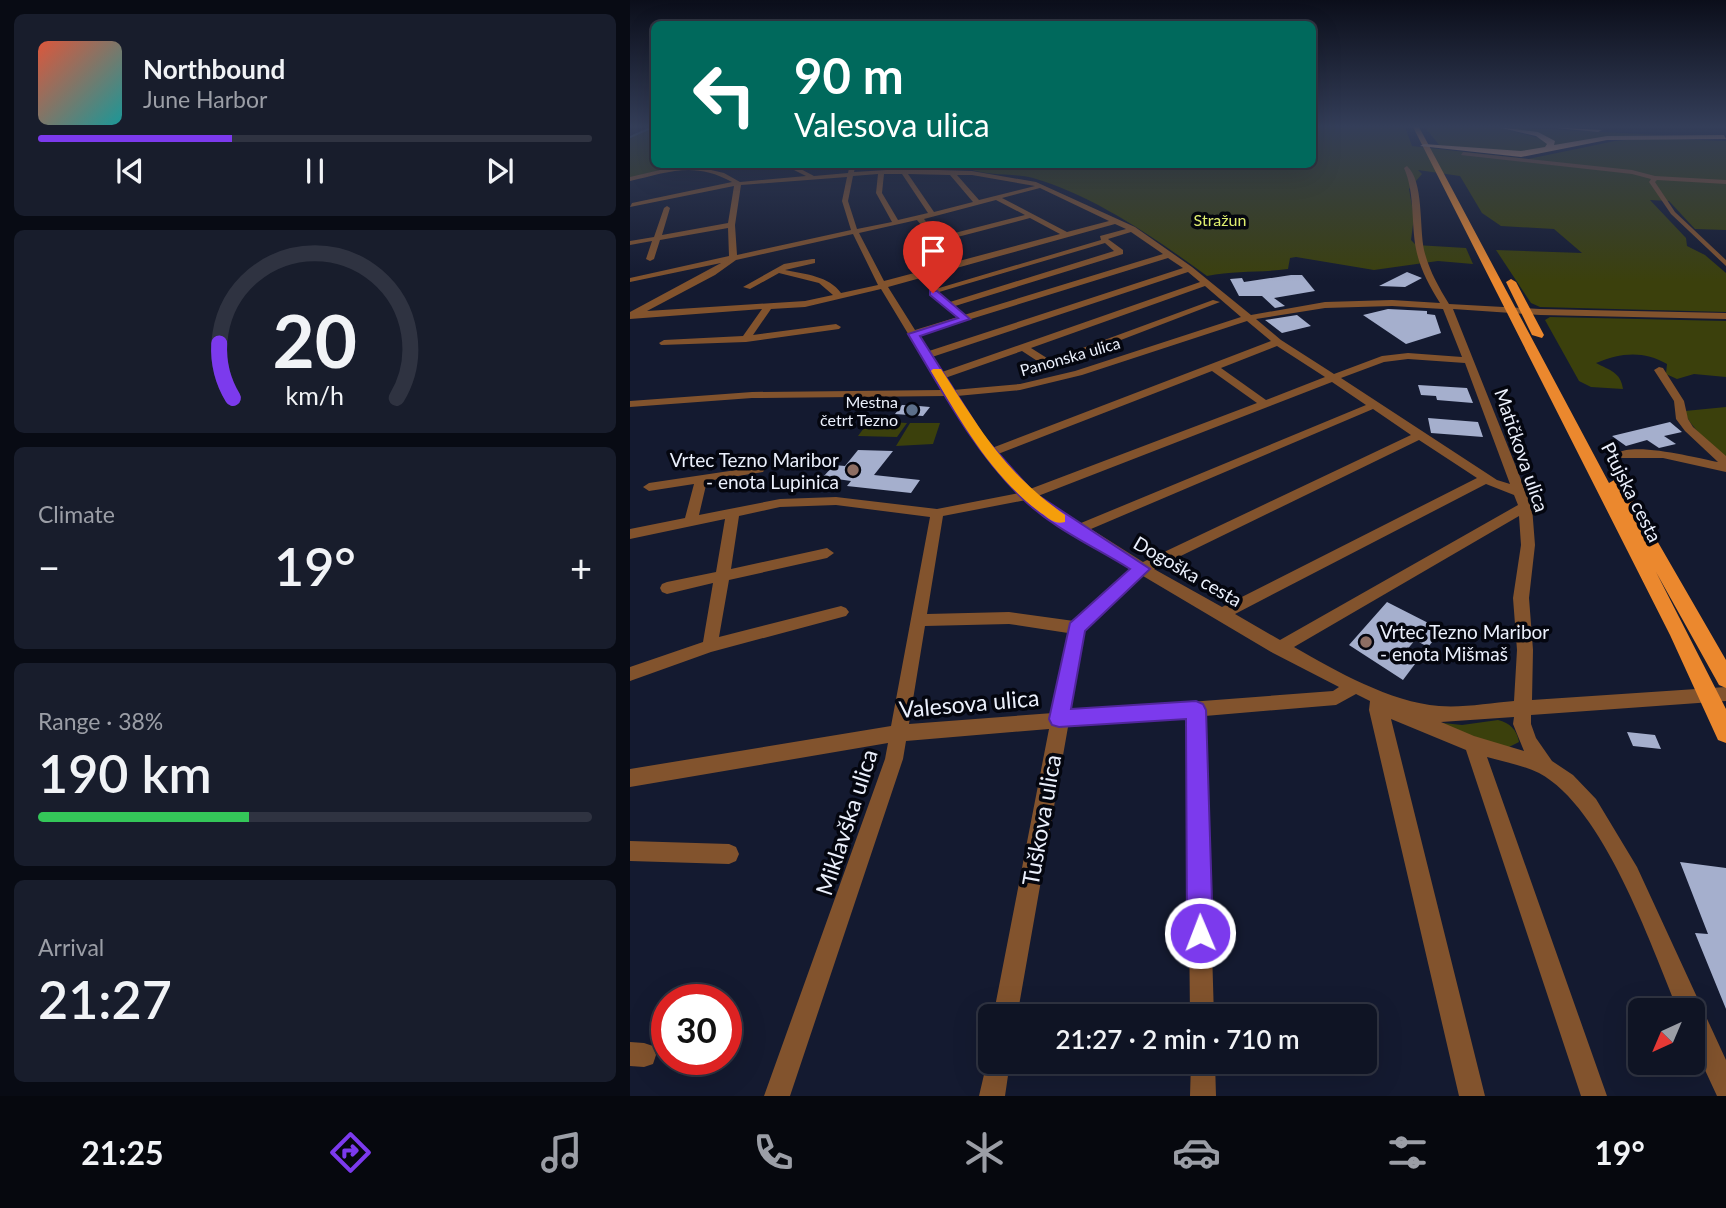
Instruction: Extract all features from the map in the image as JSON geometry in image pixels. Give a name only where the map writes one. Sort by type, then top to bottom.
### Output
[{"type":"main road","name":"Ptujska cesta","points":[[1447,178],[1726,679]]},
{"type":"main road","name":"Ptujska cesta","points":[[1451,178],[1471,218],[1502,268],[1519,311],[1718,695],[1726,733]]},
{"type":"street","points":[[728,178],[738,183]]},
{"type":"street","points":[[631,206],[738,183],[802,178]]},
{"type":"street","points":[[819,178],[839,188]]},
{"type":"street","name":"Dogoška cesta","points":[[848,178],[839,188],[855,232],[883,285],[989,453],[1028,495],[1077,530],[1142,569],[1353,687],[1378,705],[1432,713],[1718,695]]},
{"type":"street","points":[[881,178],[881,197],[896,223]]},
{"type":"street","points":[[908,178],[933,215]]},
{"type":"street","points":[[956,178],[977,202]]},
{"type":"street","points":[[1011,178],[1041,186],[1132,229],[1189,269],[1278,342],[1372,406],[1486,479],[1519,492]]},
{"type":"street","name":"Matičkova ulica","points":[[1412,178],[1420,248],[1427,276],[1447,307],[1525,507],[1528,545],[1521,598],[1524,708],[1522,724],[1529,743],[1545,766]]},
{"type":"street","points":[[1655,178],[1651,182],[1653,187],[1668,207],[1726,264]]},
{"type":"street","points":[[1658,178],[1726,182]]},
{"type":"street","points":[[733,258],[731,225],[738,183]]},
{"type":"street","points":[[630,280],[933,215],[1041,186]]},
{"type":"street","points":[[998,198],[1067,235]]},
{"type":"street","points":[[650,259],[667,208]]},
{"type":"street","points":[[938,240],[1031,216]]},
{"type":"street","points":[[919,218],[958,265]]},
{"type":"street","points":[[632,315],[767,308],[839,297],[1118,221]]},
{"type":"street","points":[[630,243],[731,225]]},
{"type":"street","points":[[1105,241],[1105,237],[1132,229]]},
{"type":"street","points":[[1105,241],[1142,263]]},
{"type":"street","points":[[965,319],[933,292],[1105,241]]},
{"type":"street","points":[[948,305],[1120,252]]},
{"type":"street","points":[[913,334],[1168,255]]},
{"type":"street","points":[[632,315],[712,273],[733,258]]},
{"type":"street","points":[[747,287],[779,271],[812,261]]},
{"type":"street","points":[[928,355],[1189,269]]},
{"type":"street","points":[[779,271],[826,283],[836,290],[839,297]]},
{"type":"street","points":[[940,376],[1207,283]]},
{"type":"street","points":[[1191,288],[1216,302],[1232,305]]},
{"type":"street","points":[[1023,347],[1049,364],[1216,302]]},
{"type":"street","name":"Panonska ulica","points":[[630,404],[799,393],[951,393],[1011,388],[1058,379],[1246,318],[1333,304],[1726,316]]},
{"type":"street","points":[[746,339],[767,308]]},
{"type":"street","points":[[664,343],[746,339],[836,327]]},
{"type":"street","points":[[989,453],[1278,342]]},
{"type":"street","points":[[630,534],[780,503],[812,501],[937,513],[1028,495],[1264,403],[1393,357],[1469,360]]},
{"type":"street","points":[[1213,367],[1264,403]]},
{"type":"street","points":[[1659,370],[1679,401],[1682,419],[1726,465]]},
{"type":"street","points":[[1077,530],[1372,406]]},
{"type":"street","points":[[918,620],[1009,618],[1077,628],[1142,569],[1418,436]]},
{"type":"street","points":[[1622,454],[1663,454],[1726,465]]},
{"type":"street","points":[[649,487],[759,468]]},
{"type":"street","points":[[691,521],[702,478]]},
{"type":"street","points":[[1220,615],[1486,479]]},
{"type":"street","points":[[1279,648],[1525,507]]},
{"type":"street","points":[[710,646],[733,513]]},
{"type":"street","name":"Miklavška ulica","points":[[777,1096],[894,759],[937,513]]},
{"type":"street","points":[[667,588],[827,552]]},
{"type":"street","points":[[630,674],[710,646],[841,612]]},
{"type":"street","name":"Tuškova ulica","points":[[1008,1004],[1077,628]]},
{"type":"street","name":"Valesova ulica","points":[[630,778],[900,733],[1336,698],[1353,687]]},
{"type":"street","points":[[1378,705],[1474,745],[1545,766],[1591,806],[1607,830],[1685,998]]},
{"type":"street","points":[[1378,705],[1472,1096]]},
{"type":"street","points":[[1196,710],[1202,1004]]},
{"type":"street","points":[[1474,745],[1594,1096]]},
{"type":"street","points":[[630,851],[729,853]]},
{"type":"street","points":[[1705,1042],[1726,1088]]},
{"type":"street","points":[[992,1096],[996,1074]]},
{"type":"street","points":[[1203,1074],[1203,1096]]},
{"type":"green space","name":"Stražun","points":[[1033,178],[1418,178],[1409,189],[1414,217],[1411,240],[1416,245],[1466,248],[1473,264],[1438,261],[1374,270],[1296,257],[1290,258],[1288,269],[1207,276],[1102,207]]},
{"type":"green space","points":[[1461,178],[1726,178],[1726,230],[1695,229],[1669,201],[1650,200],[1686,238],[1687,246],[1705,255],[1726,273],[1726,312],[1540,307],[1531,303],[1496,250],[1582,253],[1554,229],[1501,226],[1482,213]]},
{"type":"green space","points":[[1550,317],[1726,321],[1726,377],[1694,374],[1677,379],[1666,374],[1667,364],[1631,354],[1596,363],[1617,375],[1623,389],[1591,387],[1579,381],[1545,320]]},
{"type":"green space","points":[[1726,407],[1726,457],[1695,429],[1685,411]]},
{"type":"green space","points":[[869,421],[907,423],[897,437],[858,436]]},
{"type":"green space","points":[[910,423],[940,423],[933,444],[896,446]]},
{"type":"green space","points":[[1498,720],[1512,728],[1519,742],[1507,748],[1443,726],[1443,723],[1462,725]]},
{"type":"building","points":[[1407,272],[1422,278],[1405,287],[1379,286]]},
{"type":"building","points":[[1302,275],[1315,291],[1274,298],[1285,306],[1275,308],[1262,296],[1239,296],[1230,279],[1242,278],[1244,282]]},
{"type":"building","points":[[1388,309],[1427,311],[1427,314],[1435,315],[1441,333],[1406,344],[1363,315]]},
{"type":"building","points":[[1297,315],[1311,326],[1282,333],[1265,320]]},
{"type":"building","points":[[1418,385],[1467,388],[1473,403],[1437,400],[1436,396],[1421,395]]},
{"type":"building","name":"Mestna četrt Tezno","points":[[902,405],[930,407],[923,416],[895,414]]},
{"type":"building","points":[[1428,418],[1478,422],[1483,437],[1431,433]]},
{"type":"building","points":[[1670,422],[1682,432],[1664,436],[1676,444],[1659,448],[1647,440],[1626,446],[1612,436]]},
{"type":"building","name":"Vrtec Tezno Maribor - enota Lupinica","points":[[858,450],[893,451],[874,475],[920,480],[911,493],[847,486],[851,481],[823,477],[834,465],[845,466]]},
{"type":"building","name":"Vrtec Tezno Maribor - enota Mišmaš","points":[[1387,602],[1442,630],[1428,647],[1415,640],[1402,656],[1415,664],[1403,680],[1349,645]]},
{"type":"building","points":[[1627,732],[1655,735],[1661,749],[1633,746]]},
{"type":"building","points":[[1680,862],[1726,868],[1726,1009],[1695,933],[1708,934]]},
{"type":"slow traffic","points":[[937,371],[978,439],[1001,468],[1028,495],[1059,519]]},
{"type":"place","name":"Mestna četrt Tezno","points":[[912,410]]},
{"type":"place","name":"Vrtec Tezno Maribor - enota Lupinica","points":[[853,470]]},
{"type":"place","name":"Vrtec Tezno Maribor - enota Mišmaš","points":[[1366,642]]},
{"type":"route","points":[[933,293],[965,319],[913,334],[978,439],[1001,468],[1049,512],[1142,569],[1077,628],[1059,719],[1196,710],[1200,933]]}]
